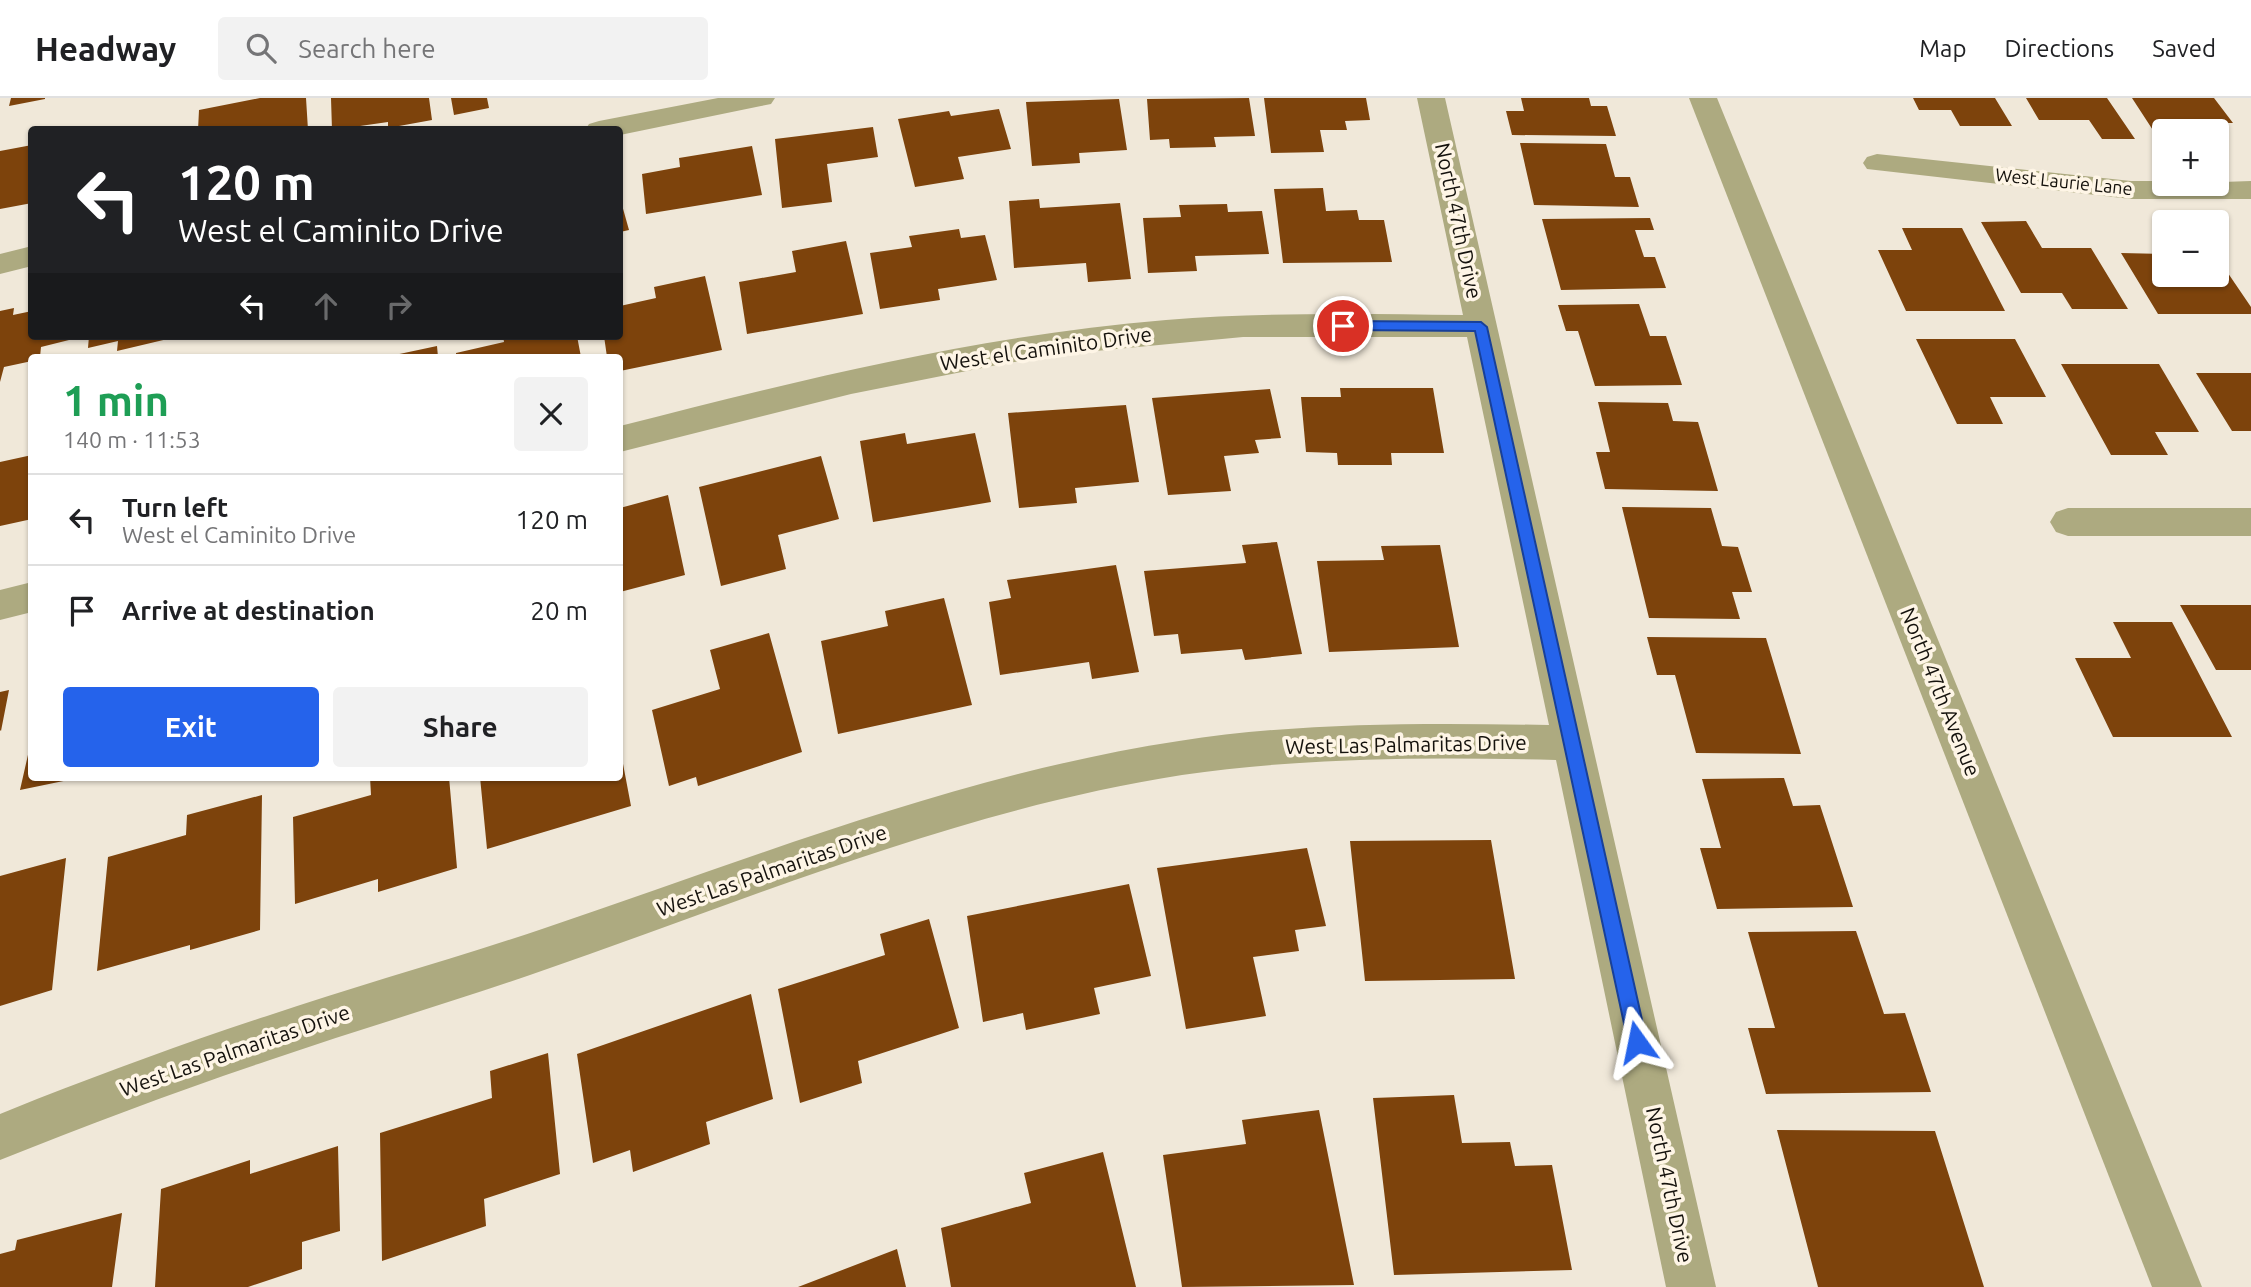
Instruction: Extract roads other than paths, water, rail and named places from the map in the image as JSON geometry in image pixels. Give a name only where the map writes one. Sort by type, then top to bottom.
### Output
[{"type":"street","points":[[619,126],[761,98]]},
{"type":"street","name":"North 47th Drive","points":[[1431,98],[1691,1287]]},
{"type":"street","name":"North 47th Avenue","points":[[1703,98],[2176,1287]]},
{"type":"street","name":"West Laurie Lane","points":[[1877,163],[2131,190],[2251,190]]},
{"type":"street","points":[[0,264],[28,258]]},
{"type":"street","name":"West el Caminito Drive","points":[[623,438],[853,380],[971,357],[1102,339],[1242,327],[1481,327]]},
{"type":"street","points":[[2068,522],[2251,522]]},
{"type":"street","points":[[0,605],[28,598]]},
{"type":"street","name":"West Las Palmaritas Drive","points":[[0,1137],[116,1092],[298,1028],[509,961],[850,842],[979,803],[1096,774],[1214,753],[1332,742],[1572,743]]}]
